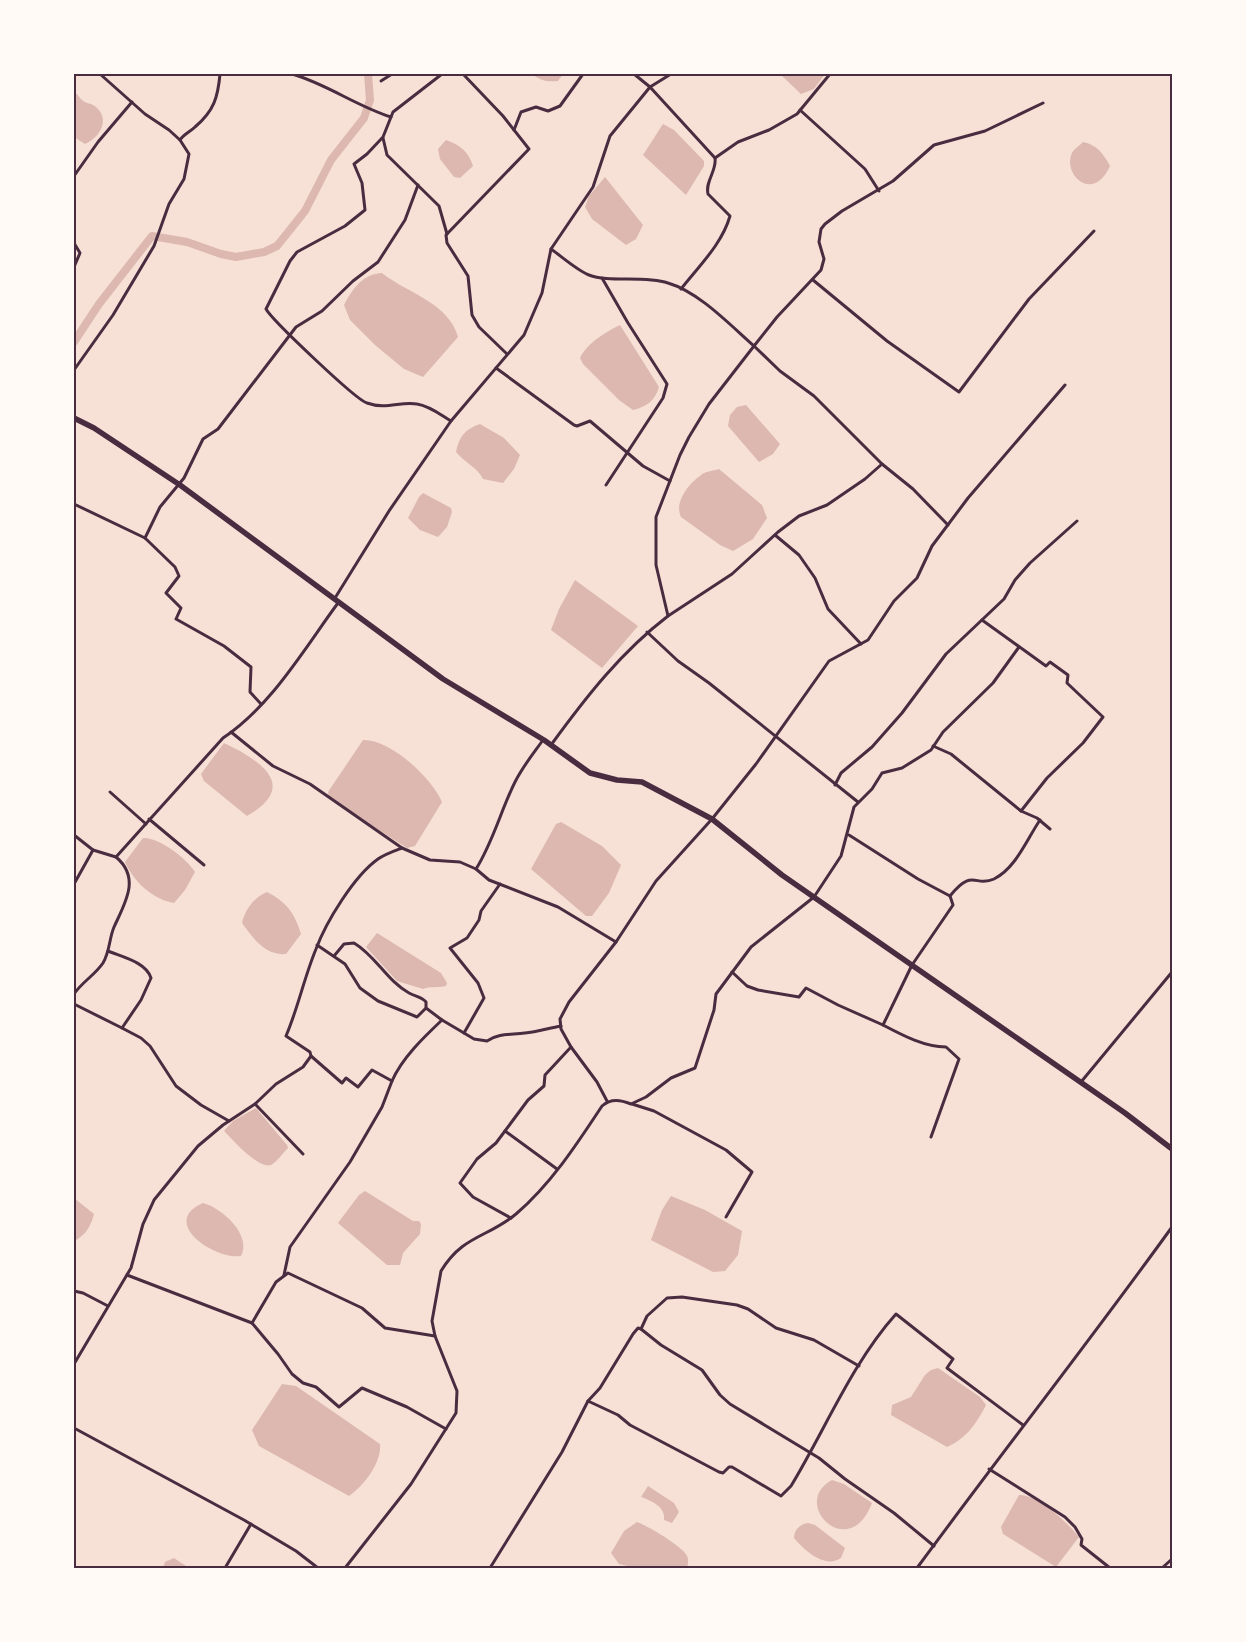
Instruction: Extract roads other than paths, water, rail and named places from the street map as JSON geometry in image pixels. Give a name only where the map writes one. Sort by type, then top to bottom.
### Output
[{"type":"highway","points":[[74,418],[94,428],[180,485],[444,679],[544,740],[590,773],[616,780],[642,782],[712,819],[814,897],[1081,1082],[1172,1149]]},
{"type":"street","points":[[74,370],[113,315],[145,262],[162,228],[169,204],[184,179],[189,160],[189,154],[180,140],[100,74]]},
{"type":"street","points":[[180,140],[184,134],[206,117],[214,106],[220,74]]},
{"type":"street","points":[[257,74],[276,74]]},
{"type":"street","points":[[292,74],[307,78],[372,111],[391,118]]},
{"type":"street","points":[[380,81],[392,74]]},
{"type":"street","points":[[442,74],[397,108],[382,137],[367,154],[354,164],[362,183],[366,210],[345,226],[297,252],[266,305],[267,312],[307,352],[366,403],[382,406],[415,403],[428,407],[451,421]]},
{"type":"street","points":[[447,234],[529,149],[463,74]]},
{"type":"street","points":[[514,130],[521,112],[536,107],[548,111],[560,106],[583,74]]},
{"type":"street","points":[[634,74],[650,87],[715,158],[716,166],[707,189],[708,194],[730,216],[727,228],[720,239],[681,289]]},
{"type":"street","points":[[658,74],[664,78]]},
{"type":"street","points":[[116,857],[223,738],[243,724],[282,679],[336,601],[390,511],[451,421],[524,335],[542,293],[551,249],[593,188],[610,136],[650,87],[671,74]]},
{"type":"street","points":[[715,158],[738,142],[769,130],[800,110],[830,74]]},
{"type":"street","points":[[74,176],[98,142],[132,102]]},
{"type":"street","points":[[668,616],[656,565],[656,517],[680,455],[709,404],[777,317],[814,280],[824,264],[819,242],[821,229],[834,217],[893,181],[934,145],[985,132],[1043,103]]},
{"type":"street","points":[[800,110],[865,169],[879,191]]},
{"type":"street","points":[[382,137],[387,155],[439,206],[447,234],[447,243],[468,276],[471,289],[470,307],[472,315],[479,327],[507,354]]},
{"type":"street","points":[[74,165],[80,169]]},
{"type":"street","points":[[145,538],[160,507],[180,485],[203,439],[218,429],[290,334],[296,327],[322,311],[378,262],[405,220],[418,186]]},
{"type":"street","points":[[814,280],[886,341],[959,392],[1029,299],[1094,231]]},
{"type":"street","points":[[74,243],[80,253],[74,267]]},
{"type":"street","points":[[551,249],[588,275],[658,281],[681,289],[725,320],[780,371],[814,396],[882,464],[914,489],[948,525]]},
{"type":"street","points":[[602,277],[628,323],[667,384],[663,398],[606,485]]},
{"type":"street","points":[[496,368],[574,425],[590,421],[643,466],[670,481]]},
{"type":"street","points":[[607,1101],[597,1082],[571,1047],[560,1026],[560,1019],[569,1002],[616,942],[656,881],[712,819],[776,736],[829,661],[851,647],[868,640],[894,601],[917,578],[932,546],[968,498],[1065,385]]},
{"type":"street","points":[[550,746],[591,690],[647,632],[732,574],[799,516],[827,505],[882,464]]},
{"type":"street","points":[[74,504],[145,538],[175,567],[179,576],[166,593],[181,608],[176,619],[224,646],[251,667],[250,692],[260,704]]},
{"type":"street","points":[[835,785],[841,772],[872,747],[902,713],[946,654],[1004,599],[1015,580],[1030,563],[1077,521]]},
{"type":"street","points":[[775,535],[799,555],[815,578],[828,609],[862,644]]},
{"type":"street","points":[[982,620],[1041,664],[1046,666],[1050,662],[1068,675],[1067,683],[1104,717],[1083,743],[1043,783],[1021,811]]},
{"type":"street","points":[[647,632],[678,661],[709,683],[858,802]]},
{"type":"street","points":[[631,1104],[646,1097],[671,1078],[695,1068],[714,1010],[716,994],[751,947],[814,897],[841,856],[854,806],[872,789],[882,773],[902,768],[933,746],[943,732],[993,683],[1019,647]]},
{"type":"street","points":[[231,732],[274,766],[310,784],[402,848],[430,860],[460,862],[476,869],[489,880],[558,907],[616,942]]},
{"type":"street","points":[[476,869],[487,850],[514,783],[525,763],[544,740]]},
{"type":"street","points":[[933,746],[951,754],[1021,811],[1040,820],[1050,829]]},
{"type":"street","points":[[110,792],[146,824]]},
{"type":"street","points":[[149,819],[204,866]]},
{"type":"street","points":[[950,896],[964,882],[972,878],[992,880],[1004,872],[1017,857],[1040,820]]},
{"type":"street","points":[[74,835],[93,850],[116,857],[125,867],[131,890],[114,926],[108,951],[96,972],[74,994]]},
{"type":"street","points":[[848,835],[918,880],[950,896],[953,904],[912,965],[883,1025]]},
{"type":"street","points":[[392,1081],[379,1076],[372,1070],[358,1087],[346,1078],[342,1083],[311,1056],[310,1052],[286,1036],[318,945],[343,900],[368,867],[378,859],[402,848]]},
{"type":"street","points":[[74,884],[93,850]]},
{"type":"street","points":[[464,1033],[484,998],[478,983],[450,948],[460,943],[471,932],[479,920],[481,911],[500,884]]},
{"type":"street","points":[[318,945],[345,964],[360,988],[378,1001],[417,1016],[426,1008],[426,1002],[423,998],[410,994],[385,975],[372,957],[354,943],[344,944],[334,956]]},
{"type":"street","points":[[108,951],[138,963],[150,973],[151,978],[141,1000],[122,1028]]},
{"type":"street","points":[[732,972],[747,986],[758,990],[799,997],[806,988],[838,1005],[921,1042],[936,1047],[946,1047],[959,1059],[930,1137]]},
{"type":"street","points":[[1081,1082],[1172,972]]},
{"type":"street","points":[[74,984],[78,988]]},
{"type":"street","points":[[74,1004],[122,1028],[150,1046],[176,1086],[201,1105],[229,1121]]},
{"type":"street","points":[[426,1008],[464,1033],[487,1041],[507,1034],[525,1033],[560,1026]]},
{"type":"street","points":[[284,1276],[290,1247],[350,1162],[382,1107],[399,1069],[428,1032],[442,1020]]},
{"type":"street","points":[[511,1218],[473,1197],[460,1183],[477,1159],[496,1143],[528,1100],[533,1098],[544,1086],[545,1075],[571,1047]]},
{"type":"street","points":[[74,1364],[132,1268],[143,1224],[154,1200],[198,1146],[229,1121],[255,1104],[276,1084],[303,1067],[311,1056]]},
{"type":"street","points":[[344,1568],[412,1484],[456,1413],[457,1391],[435,1336],[432,1312],[441,1271],[457,1249],[511,1218],[557,1169],[607,1101],[622,1100],[654,1111],[726,1150],[752,1172],[726,1217]]},
{"type":"street","points":[[255,1104],[303,1154]]},
{"type":"street","points":[[505,1131],[557,1169]]},
{"type":"street","points":[[917,1568],[989,1469],[1172,1228]]},
{"type":"street","points":[[252,1323],[276,1282],[288,1273],[362,1308],[385,1328],[435,1336]]},
{"type":"street","points":[[127,1275],[252,1323],[292,1374],[303,1383],[316,1387],[339,1407],[362,1388],[407,1407],[446,1429]]},
{"type":"street","points":[[74,1291],[83,1293],[108,1306]]},
{"type":"street","points":[[641,1329],[647,1316],[667,1298],[727,1302],[748,1309],[776,1328],[814,1340],[859,1366]]},
{"type":"street","points":[[588,1401],[618,1415],[630,1424],[719,1472],[723,1473],[729,1467],[732,1467],[781,1496],[791,1486],[836,1404],[883,1328],[896,1314],[953,1359],[947,1368],[1024,1425]]},
{"type":"street","points":[[490,1568],[566,1445],[588,1401],[600,1388],[633,1334],[638,1328],[641,1329]]},
{"type":"street","points":[[641,1329],[661,1345],[702,1370],[720,1395],[730,1404],[810,1452],[894,1513],[934,1546]]},
{"type":"street","points":[[74,1428],[251,1524],[296,1551],[318,1568]]},
{"type":"street","points":[[989,1469],[1065,1517],[1075,1527],[1082,1539],[1081,1545],[1110,1568]]},
{"type":"street","points":[[225,1568],[251,1524]]},
{"type":"street","points":[[1162,1568],[1172,1559]]},
{"type":"waterway","points":[[74,342],[99,304],[152,236],[187,242],[221,254],[236,257],[264,252],[277,246],[305,211],[331,160],[364,118],[370,100],[368,74]]}]
